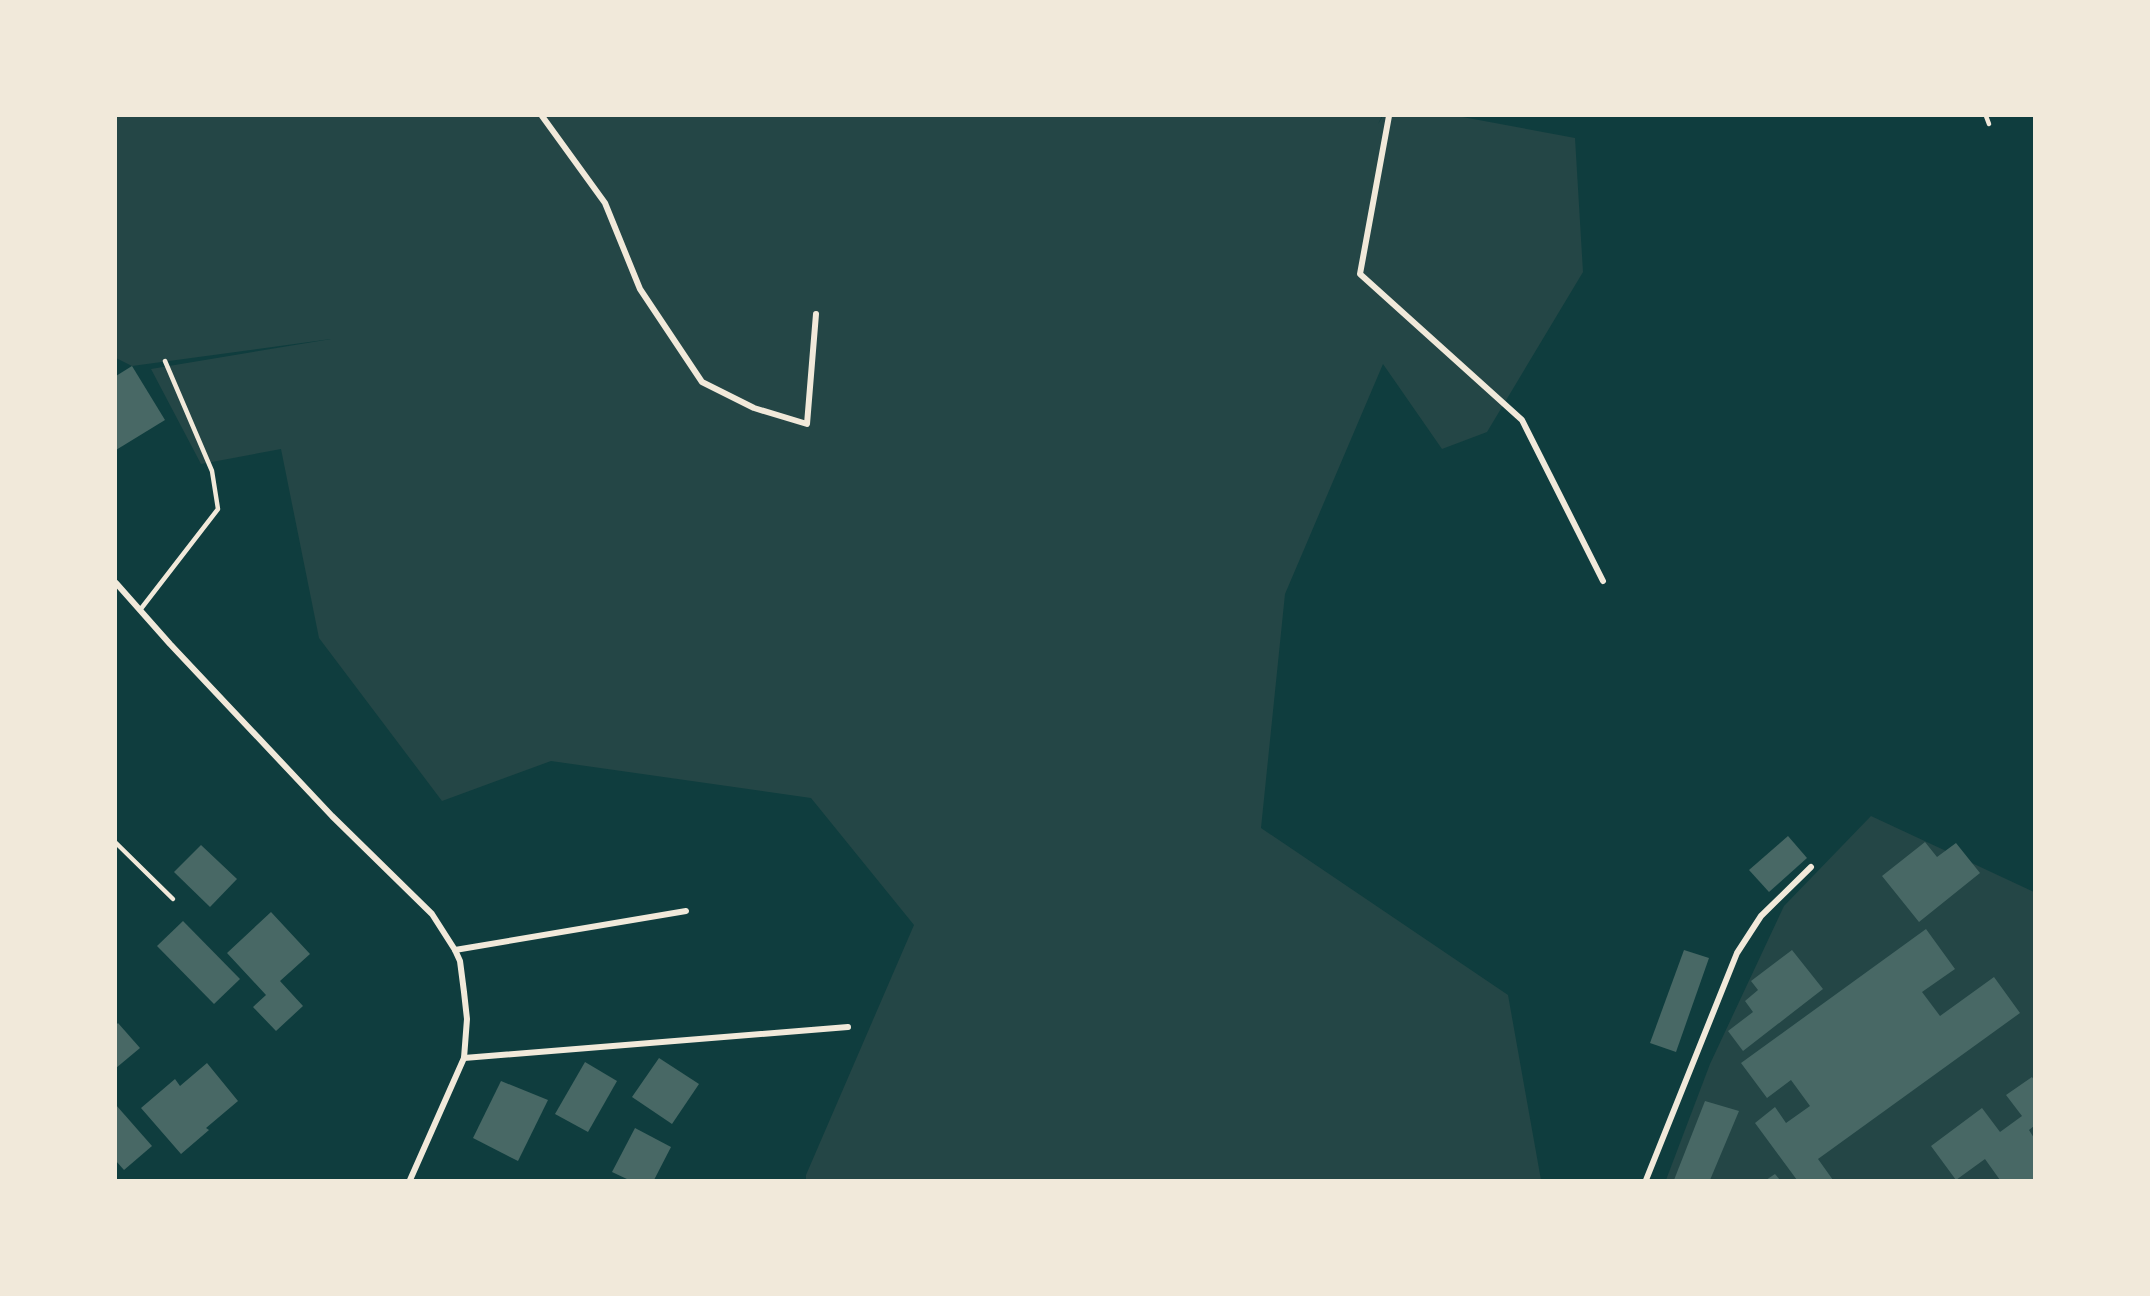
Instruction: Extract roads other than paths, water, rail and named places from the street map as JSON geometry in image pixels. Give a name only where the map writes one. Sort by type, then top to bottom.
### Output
[{"type":"street","points":[[542,116],[605,203],[640,289],[702,382],[754,408],[807,424],[816,314]]},
{"type":"street","points":[[1389,116],[1360,274],[1522,420],[1603,581]]},
{"type":"street","points":[[116,583],[332,816],[432,915],[455,950],[460,961],[467,1019],[464,1058],[410,1180]]},
{"type":"street","points":[[1646,1180],[1737,953],[1761,916],[1811,867]]},
{"type":"street","points":[[455,950],[686,911]]},
{"type":"street","points":[[464,1058],[848,1026]]},
{"type":"lane","points":[[1986,116],[1989,124]]},
{"type":"lane","points":[[140,610],[218,509],[212,471],[165,361]]},
{"type":"lane","points":[[116,843],[173,899]]}]
